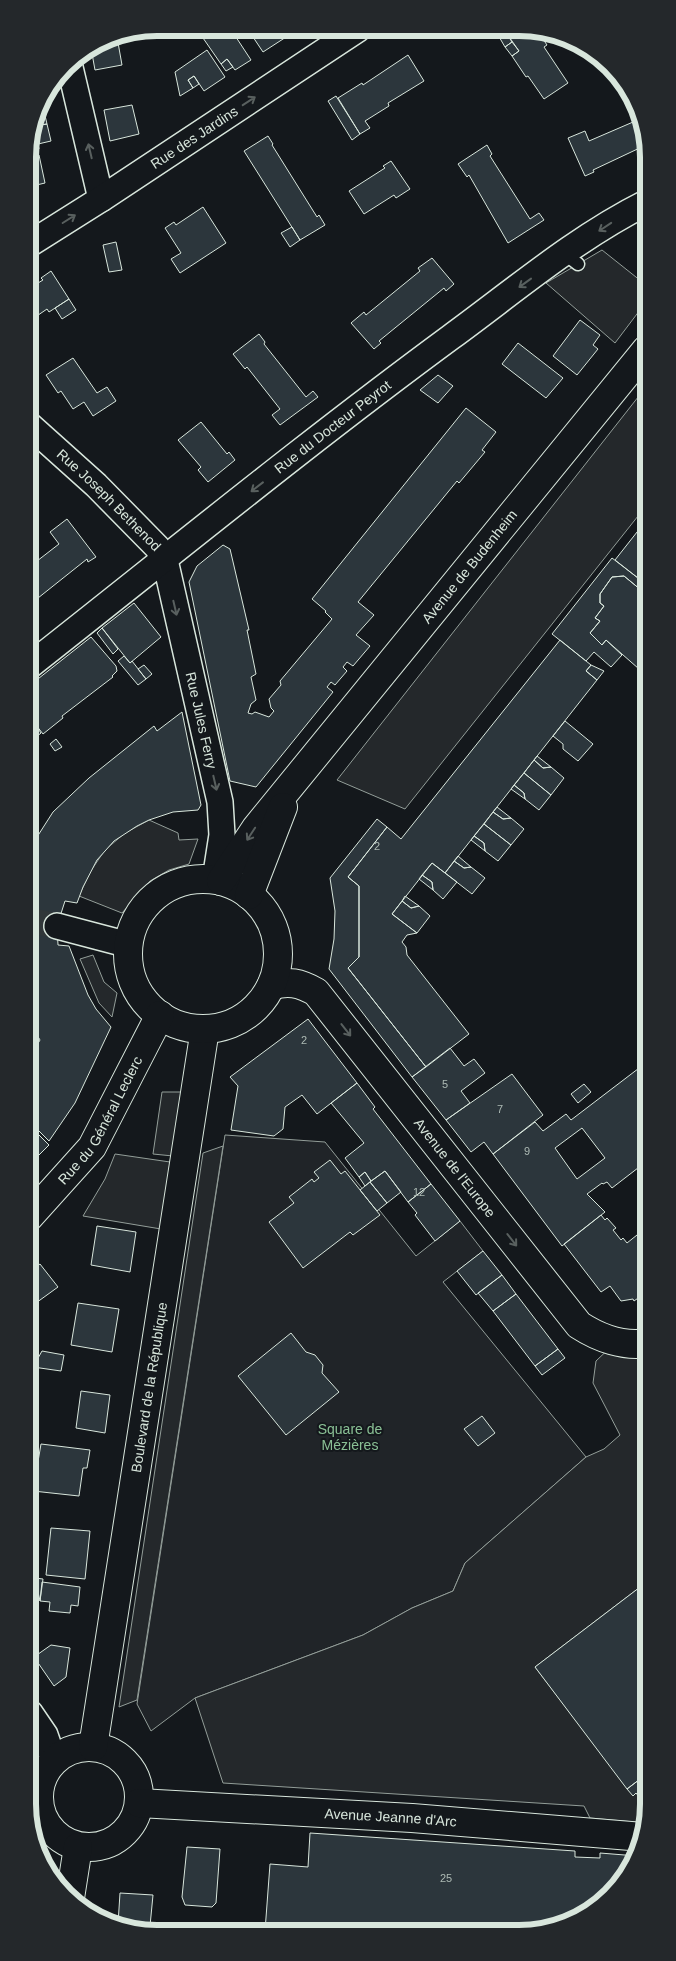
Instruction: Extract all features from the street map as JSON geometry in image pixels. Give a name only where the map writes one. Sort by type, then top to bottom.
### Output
[{"type":"street","name":"Rue des Jardins","points":[[37,239],[347,36]]},
{"type":"street","points":[[71,73],[101,199]]},
{"type":"street","name":"Rue du Docteur Peyrot","points":[[37,660],[380,390],[571,259],[627,212],[640,205]]},
{"type":"street","name":"Avenue de Budenheim","points":[[218,881],[292,782],[640,357]]},
{"type":"street","name":"Rue Joseph Bethenod","points":[[37,432],[96,485],[157,547],[164,560]]},
{"type":"street","name":"Rue Jules Ferry","points":[[164,560],[220,802],[222,835],[218,881]]},
{"type":"street","name":"Avenue de Budenheim","points":[[249,895],[292,782]]},
{"type":"street","points":[[195,880],[218,881],[236,887],[249,895],[265,912],[275,933],[278,956],[276,972],[271,986],[259,1004],[244,1017],[225,1026],[205,1029],[181,1026],[160,1015],[145,1002],[135,985],[129,966],[129,946],[133,926],[143,909],[157,894],[182,883],[195,880]]},
{"type":"street","points":[[57,926],[129,946]]},
{"type":"street","name":"Avenue de l'Europe","points":[[271,986],[281,982],[292,982],[304,985],[316,992],[580,1325],[597,1336],[639,1344]]},
{"type":"street","name":"Rue du Général Leclerc","points":[[36,1209],[92,1147],[160,1015]]},
{"type":"street","name":"Boulevard de la République","points":[[93,1747],[205,1029]]},
{"type":"street","points":[[36,1722],[45,1735],[54,1761]]},
{"type":"street","points":[[36,1787],[54,1761],[72,1750],[93,1747],[109,1750],[122,1759],[133,1772],[138,1787],[139,1803],[136,1817],[129,1829],[118,1838],[99,1846],[78,1847],[64,1841],[52,1832],[43,1820],[36,1796]]},
{"type":"street","name":"Avenue Jeanne d'Arc","points":[[139,1803],[412,1818],[636,1836]]},
{"type":"street","points":[[71,1888],[78,1847]]},
{"type":"green space","name":"Square de Mézières","points":[[225,1135],[325,1142],[416,1256],[460,1221],[483,1251],[443,1282],[586,1457],[465,1563],[453,1591],[412,1608],[363,1635],[195,1698],[151,1731],[137,1704]]},
{"type":"shaded area","points":[[602,250],[640,280],[640,310],[615,343],[546,283]]},
{"type":"shaded area","points":[[640,395],[640,514],[405,809],[337,780]]},
{"type":"shaded area","points":[[149,820],[178,833],[179,840],[198,839],[189,864],[169,870],[150,881],[122,913],[79,896],[90,872],[105,850],[125,833]]},
{"type":"shaded area","points":[[93,955],[104,982],[117,993],[112,1017],[99,1003],[80,959]]},
{"type":"shaded area","points":[[162,1092],[181,1092],[173,1156],[153,1154]]},
{"type":"shaded area","points":[[223,1146],[137,1700],[119,1707],[203,1153]]},
{"type":"shaded area","points":[[115,1154],[170,1162],[161,1229],[83,1216],[105,1179]]},
{"type":"shaded area","points":[[617,1341],[639,1354],[639,1588],[535,1667],[633,1795],[636,1793],[639,1797],[638,1822],[590,1818],[584,1806],[223,1783],[195,1698],[363,1635],[412,1608],[453,1591],[465,1563],[586,1457],[604,1449],[620,1435],[593,1383],[596,1361]]},
{"type":"building","points":[[499,36],[508,36],[512,42],[505,47]]},
{"type":"building","points":[[509,36],[543,39],[547,45],[544,47],[568,83],[544,99],[512,56],[519,51]]},
{"type":"building","points":[[236,37],[251,60],[235,70],[227,59],[221,64],[203,38]]},
{"type":"building","points":[[253,37],[287,37],[263,52]]},
{"type":"building","points":[[512,42],[519,51],[512,56],[505,47]]},
{"type":"building","points":[[118,43],[122,65],[95,70],[92,55]]},
{"type":"building","points":[[207,50],[225,77],[204,91],[194,76],[188,80],[193,88],[180,96],[175,72]]},
{"type":"building","points":[[408,55],[424,81],[388,103],[389,106],[365,121],[370,128],[360,134],[338,98],[362,83],[363,85]]},
{"type":"building","points":[[227,59],[233,67],[226,71],[221,64]]},
{"type":"building","points":[[194,76],[199,84],[193,88],[188,80]]},
{"type":"building","points":[[336,96],[360,134],[352,140],[328,101]]},
{"type":"building","points":[[132,105],[139,134],[110,141],[104,110]]},
{"type":"building","points":[[44,113],[47,124],[40,125]]},
{"type":"building","points":[[634,122],[639,148],[593,170],[594,172],[585,176],[568,138],[585,131],[589,141]]},
{"type":"building","points":[[47,124],[51,141],[38,144],[39,149],[37,149],[39,133],[40,125]]},
{"type":"building","points":[[268,136],[317,217],[319,215],[325,225],[300,240],[244,151]]},
{"type":"building","points":[[487,145],[492,154],[490,156],[530,219],[539,213],[544,220],[508,243],[469,175],[467,177],[458,164]]},
{"type":"building","points":[[39,155],[45,183],[37,185],[37,156]]},
{"type":"building","points":[[391,161],[410,189],[396,198],[394,195],[364,214],[349,191],[385,168],[383,166]]},
{"type":"building","points":[[203,207],[226,243],[180,273],[171,259],[181,253],[165,228],[174,222],[176,225]]},
{"type":"building","points":[[292,227],[300,240],[290,247],[281,233]]},
{"type":"building","points":[[116,242],[122,270],[109,272],[103,245]]},
{"type":"building","points":[[432,258],[454,284],[446,291],[444,288],[379,341],[381,343],[374,349],[351,323],[364,312],[366,315],[420,271],[418,268]]},
{"type":"building","points":[[51,271],[69,299],[49,312],[47,309],[37,316],[37,284],[43,280],[41,278]]},
{"type":"building","points":[[69,299],[76,310],[62,319],[55,308]]},
{"type":"building","points":[[580,320],[600,335],[593,345],[598,349],[577,375],[553,356]]},
{"type":"building","points":[[259,334],[265,342],[264,344],[306,397],[313,391],[318,397],[280,425],[272,415],[280,409],[247,367],[245,369],[233,354]]},
{"type":"building","points":[[518,343],[563,378],[546,398],[502,364]]},
{"type":"building","points":[[73,358],[97,393],[107,387],[116,401],[93,416],[84,402],[73,409],[61,391],[58,393],[46,375]]},
{"type":"building","points":[[438,375],[453,386],[438,403],[420,390]]},
{"type":"building","points":[[466,408],[496,432],[482,450],[485,452],[459,483],[457,481],[358,602],[374,615],[356,635],[370,646],[353,666],[347,662],[343,667],[347,671],[335,685],[331,682],[327,687],[333,692],[256,787],[230,781],[189,582],[197,566],[223,545],[230,549],[249,630],[247,630],[256,674],[251,677],[256,700],[251,704],[248,713],[252,714],[255,712],[269,717],[274,711],[271,708],[269,699],[281,685],[280,681],[332,619],[312,599]]},
{"type":"building","points":[[201,422],[227,454],[229,452],[235,460],[208,482],[198,470],[201,467],[178,440]]},
{"type":"building","points":[[67,519],[96,557],[88,562],[87,559],[37,599],[37,561],[59,544],[50,532]]},
{"type":"building","points":[[640,529],[640,579],[615,560]]},
{"type":"building","points":[[612,558],[640,579],[640,589],[624,576],[612,577],[600,594],[600,603],[604,606],[595,618],[600,621],[590,633],[602,645],[606,640],[622,655],[611,667],[594,652],[586,661],[552,634]]},
{"type":"building","points":[[624,576],[640,589],[640,670],[606,640],[602,645],[590,633],[600,621],[595,618],[604,606],[600,603],[600,594],[612,577]]},
{"type":"building","points":[[134,603],[161,637],[130,663],[102,628]]},
{"type":"building","points":[[102,628],[118,649],[113,654],[97,633]]},
{"type":"building","points":[[91,637],[116,666],[117,671],[113,677],[62,716],[63,718],[43,734],[37,726],[37,680]]},
{"type":"building","points":[[560,640],[591,665],[586,671],[597,680],[445,873],[432,863],[392,914],[417,933],[407,935],[402,942],[406,947],[407,955],[469,1034],[426,1067],[348,968],[359,957],[359,886],[348,877],[387,827],[401,839]]},
{"type":"building","points":[[124,656],[130,663],[132,661],[146,679],[138,685],[118,661]]},
{"type":"building","points":[[144,665],[152,674],[146,679],[138,669]]},
{"type":"building","points":[[591,665],[604,671],[597,680],[586,671]]},
{"type":"building","points":[[182,712],[201,805],[198,810],[173,812],[149,820],[114,841],[97,860],[77,903],[65,901],[57,926],[58,945],[69,946],[88,995],[96,1009],[111,1027],[75,1103],[49,1141],[36,1128],[36,1046],[40,1040],[36,1034],[37,837],[53,812],[89,778],[154,726],[157,731]]},
{"type":"building","points":[[565,721],[593,744],[578,761],[563,749],[563,744],[553,736]]},
{"type":"building","points":[[37,727],[41,733],[37,737]]},
{"type":"building","points":[[56,739],[62,747],[55,751],[50,744]]},
{"type":"building","points":[[537,756],[551,767],[543,768],[534,760]]},
{"type":"building","points":[[534,760],[543,768],[551,767],[564,778],[551,795],[524,773]]},
{"type":"building","points":[[524,773],[551,795],[539,810],[525,799],[524,793],[514,785]]},
{"type":"building","points":[[514,785],[524,793],[525,799],[511,789]]},
{"type":"building","points":[[497,807],[511,818],[503,819],[493,812]]},
{"type":"building","points":[[493,812],[503,819],[511,818],[524,829],[511,845],[484,824]]},
{"type":"building","points":[[377,819],[387,827],[348,877],[359,886],[359,957],[348,968],[426,1067],[412,1077],[329,969],[334,939],[335,911],[330,878]]},
{"type":"building","points":[[484,824],[511,845],[498,861],[485,851],[484,843],[474,836]]},
{"type":"building","points":[[474,836],[484,843],[485,851],[471,840]]},
{"type":"building","points":[[458,856],[471,867],[464,868],[454,861]]},
{"type":"building","points":[[454,861],[464,868],[471,867],[485,878],[472,894],[445,873]]},
{"type":"building","points":[[432,863],[457,882],[443,899],[433,890],[432,882],[422,875]]},
{"type":"building","points":[[422,875],[432,882],[433,890],[419,879]]},
{"type":"building","points":[[405,896],[419,906],[411,908],[402,901]]},
{"type":"building","points":[[402,901],[411,908],[419,906],[430,916],[417,933],[392,914]]},
{"type":"building","points":[[308,1019],[357,1083],[317,1114],[302,1095],[285,1107],[283,1129],[274,1136],[231,1130],[238,1086],[230,1077]]},
{"type":"building","points":[[450,1048],[464,1066],[474,1059],[485,1073],[461,1091],[470,1103],[446,1120],[412,1077]]},
{"type":"building","points":[[639,1068],[639,1167],[612,1188],[607,1182],[602,1183],[587,1194],[605,1212],[562,1246],[493,1154],[535,1122],[543,1131],[566,1114],[571,1120]],"holes":[[[582,1128],[605,1158],[577,1179],[555,1148]]]},
{"type":"building","points":[[512,1074],[543,1115],[493,1154],[484,1142],[471,1152],[446,1120]]},
{"type":"building","points":[[357,1083],[375,1107],[373,1109],[431,1184],[408,1202],[385,1171],[371,1181],[365,1172],[359,1177],[345,1158],[364,1143],[331,1103]]},
{"type":"building","points":[[584,1084],[591,1092],[578,1103],[571,1094]]},
{"type":"building","points":[[36,1132],[49,1145],[36,1158]]},
{"type":"building","points":[[330,1160],[341,1174],[345,1171],[380,1215],[353,1235],[350,1232],[303,1268],[269,1222],[294,1203],[289,1197],[312,1179],[314,1182],[319,1178],[314,1172]]},
{"type":"building","points":[[385,1171],[401,1192],[387,1203],[370,1182]]},
{"type":"building","points":[[365,1172],[371,1181],[365,1186],[359,1177]]},
{"type":"building","points":[[370,1182],[387,1203],[377,1211],[360,1190]]},
{"type":"building","points":[[431,1184],[460,1221],[435,1241],[415,1215],[417,1213],[408,1202]]},
{"type":"building","points":[[601,1215],[605,1220],[607,1218],[616,1228],[613,1230],[621,1240],[623,1238],[627,1243],[639,1233],[639,1297],[634,1301],[633,1299],[621,1301],[610,1286],[601,1292],[564,1244]]},
{"type":"building","points":[[97,1226],[136,1232],[130,1272],[91,1265]]},
{"type":"building","points":[[483,1251],[502,1275],[476,1295],[457,1271]]},
{"type":"building","points":[[40,1264],[58,1287],[36,1303],[36,1267]]},
{"type":"building","points":[[502,1275],[516,1294],[493,1311],[478,1293]]},
{"type":"building","points":[[516,1294],[558,1349],[535,1366],[493,1311]]},
{"type":"building","points":[[78,1303],[119,1309],[112,1352],[71,1345]]},
{"type":"building","points":[[291,1333],[306,1352],[315,1355],[323,1365],[322,1373],[339,1392],[286,1435],[238,1376]]},
{"type":"building","points":[[558,1349],[565,1358],[542,1375],[535,1366]]},
{"type":"building","points":[[42,1351],[64,1355],[61,1371],[36,1367],[36,1361]]},
{"type":"building","points":[[81,1391],[110,1395],[105,1433],[76,1428]]},
{"type":"building","points":[[482,1416],[495,1433],[478,1446],[464,1429]]},
{"type":"building","points":[[41,1444],[90,1450],[87,1468],[83,1468],[79,1496],[36,1491],[36,1472]]},
{"type":"building","points":[[51,1528],[90,1531],[85,1579],[46,1575]]},
{"type":"building","points":[[36,1578],[43,1579],[40,1601],[36,1583]]},
{"type":"building","points":[[42,1582],[80,1587],[78,1606],[71,1605],[70,1613],[49,1611],[50,1602],[40,1601]]},
{"type":"building","points":[[639,1588],[639,1780],[627,1789],[535,1667]]},
{"type":"building","points":[[51,1645],[70,1648],[66,1677],[54,1686],[36,1660],[36,1656]]},
{"type":"building","points":[[639,1780],[639,1797],[636,1793],[633,1796],[627,1789]]},
{"type":"building","points":[[310,1833],[575,1851],[575,1857],[600,1858],[600,1853],[628,1855],[615,1878],[593,1900],[565,1916],[550,1921],[519,1925],[265,1925],[270,1864],[308,1867]]},
{"type":"building","points":[[187,1847],[220,1849],[216,1903],[212,1907],[185,1905],[182,1897]]},
{"type":"building","points":[[120,1893],[153,1895],[150,1924],[118,1918]]},
{"type":"tunnel","points":[[37,922],[57,926]]}]
